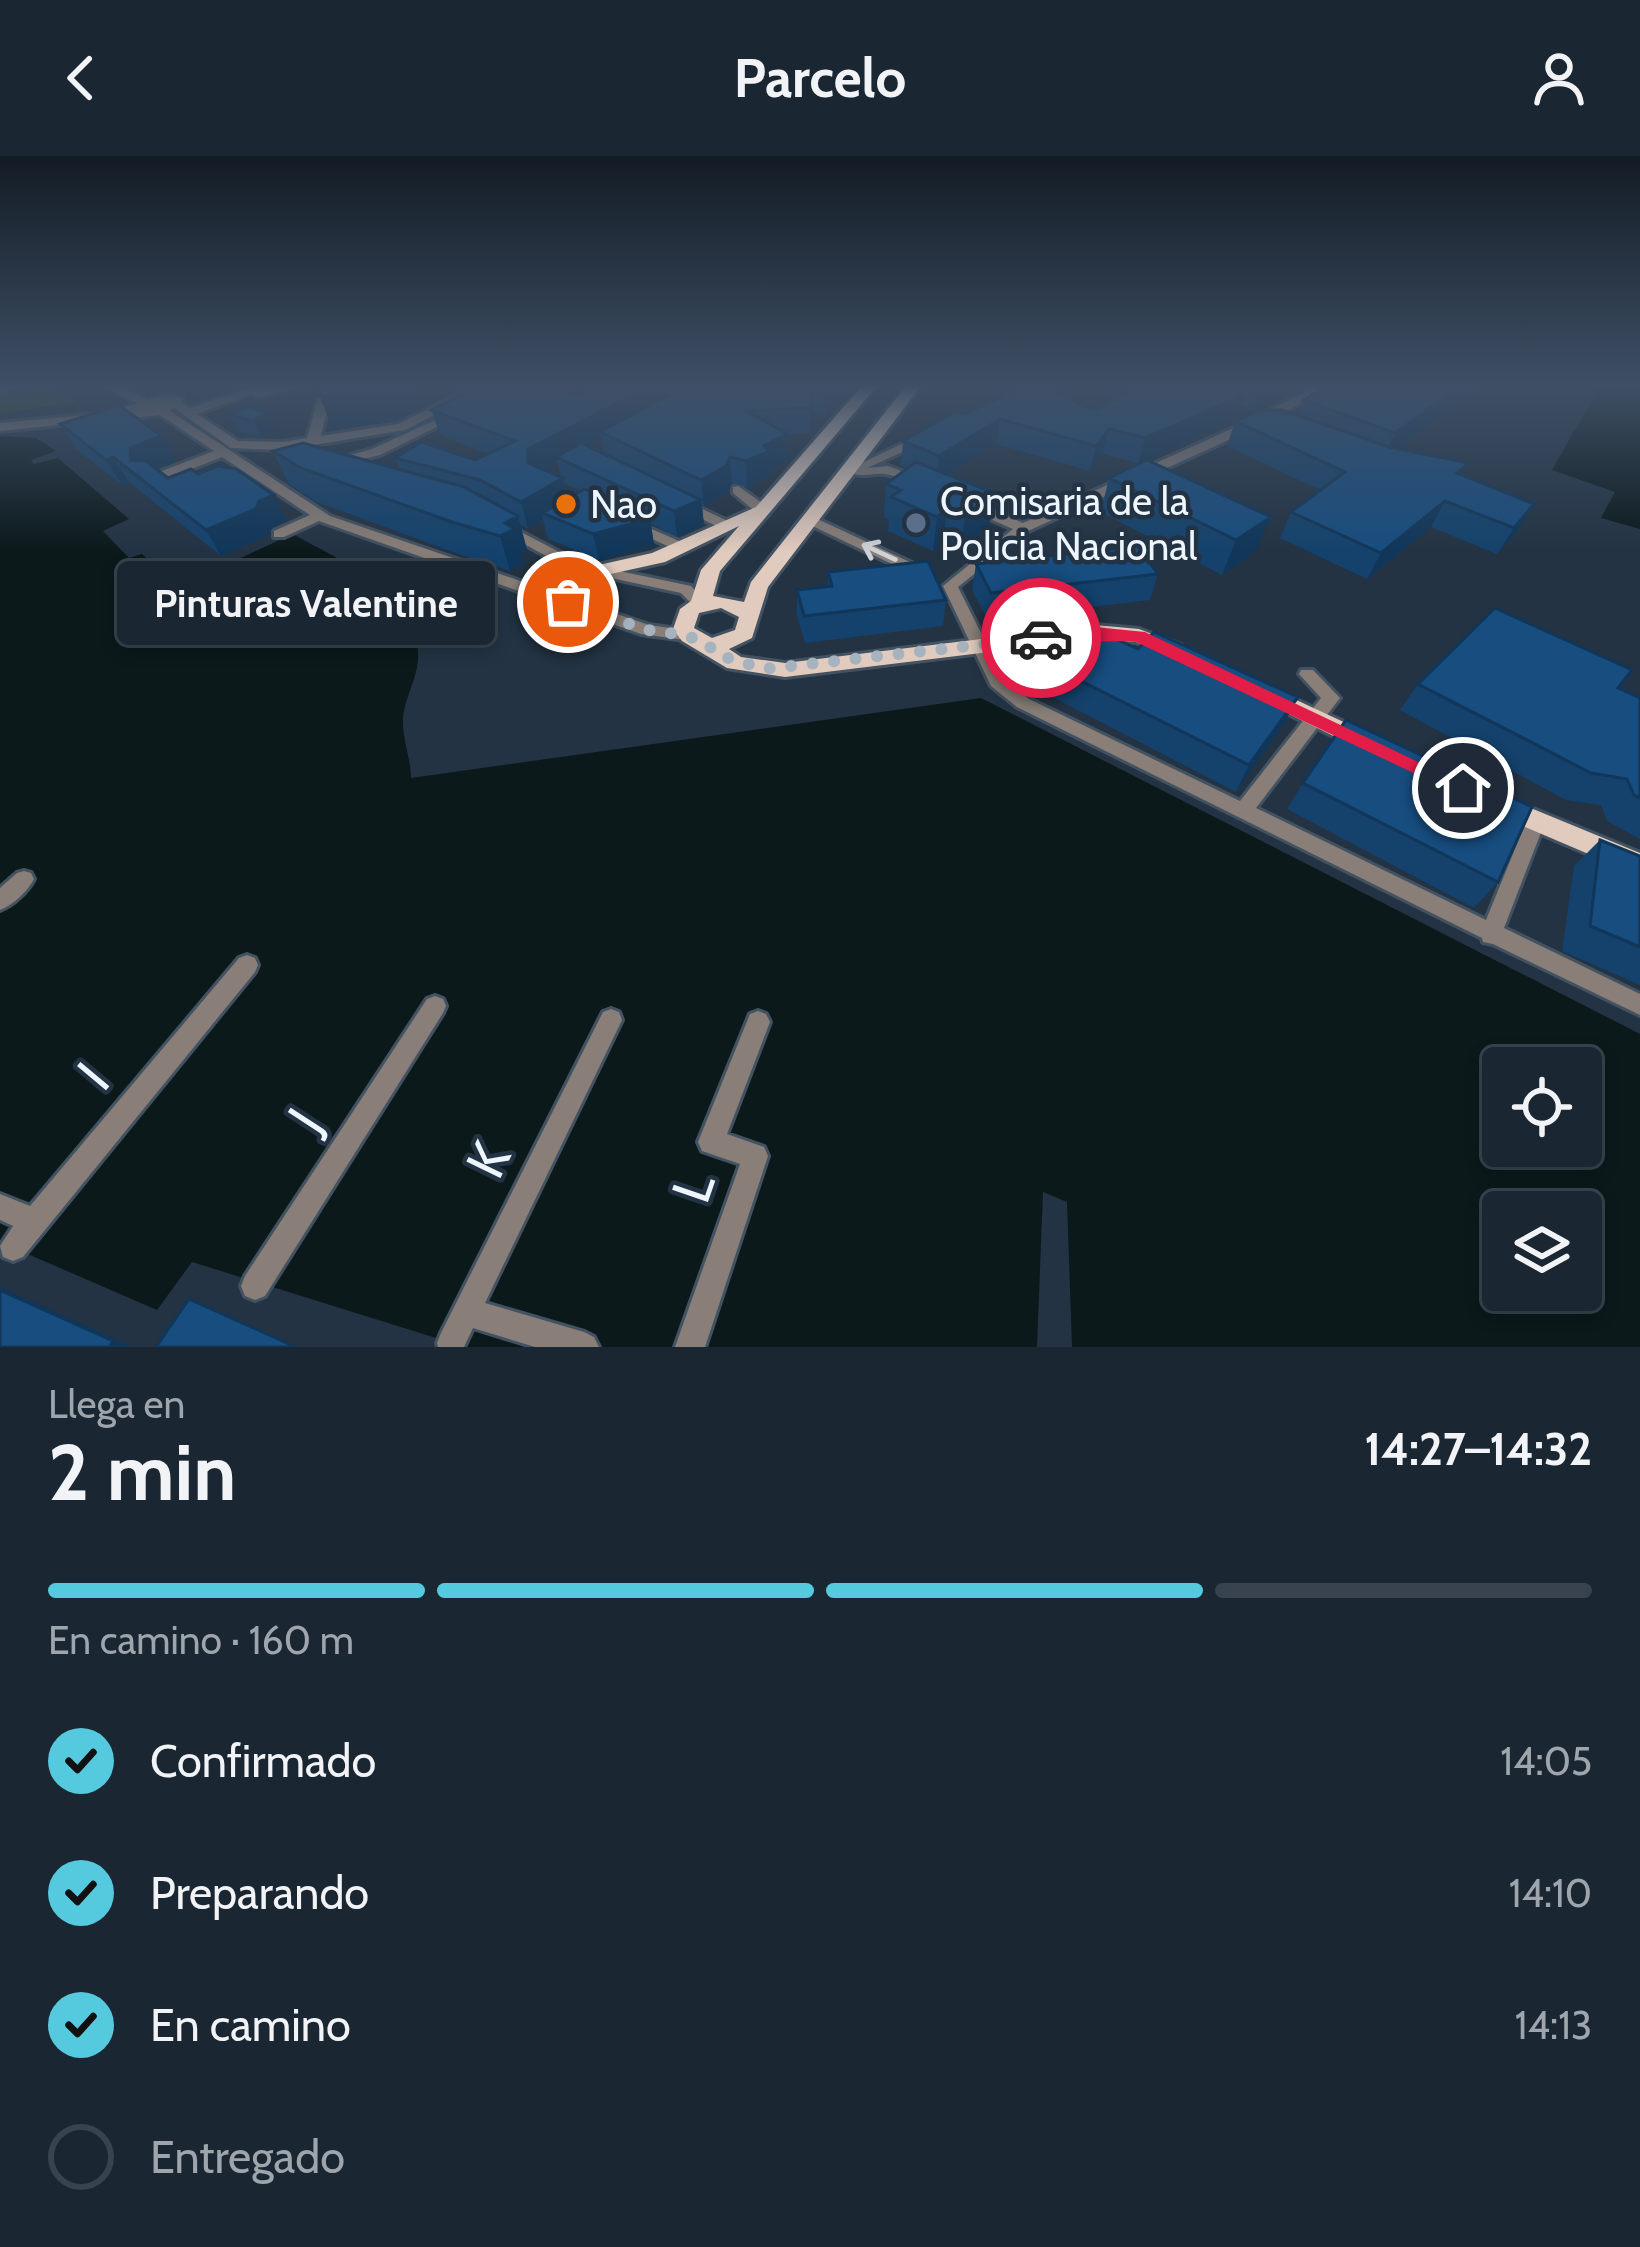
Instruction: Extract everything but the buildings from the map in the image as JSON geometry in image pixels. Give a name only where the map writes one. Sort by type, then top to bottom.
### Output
[{"type":"main road","points":[[700,604],[712,570],[821,442]]},
{"type":"main road","points":[[844,663],[772,658],[747,624],[731,602],[700,604],[684,616],[685,635],[708,644],[731,642],[747,624],[758,586],[869,442]]},
{"type":"main road","points":[[597,571],[628,567],[681,547],[720,522],[761,509]]},
{"type":"main road","points":[[708,644],[715,654],[752,667],[844,663],[977,644],[1119,633],[1201,663]]},
{"type":"main road","points":[[1239,681],[1395,755]]},
{"type":"main road","points":[[1475,793],[1640,865]]},
{"type":"street","points":[[210,442],[249,476],[318,515],[647,630],[685,635]]},
{"type":"street","points":[[227,442],[235,446],[283,446],[309,442]]},
{"type":"street","points":[[318,442],[352,445],[363,456]]},
{"type":"street","points":[[311,466],[363,456],[391,442]]},
{"type":"street","points":[[842,475],[916,442]]},
{"type":"street","points":[[950,586],[1023,528],[1214,442]]},
{"type":"street","points":[[249,476],[252,460],[283,446]]},
{"type":"street","points":[[154,479],[223,452]]},
{"type":"street","points":[[360,477],[363,456]]},
{"type":"street","points":[[842,475],[889,470],[927,487]]},
{"type":"street","points":[[249,476],[290,471]]},
{"type":"street","points":[[738,490],[761,509]]},
{"type":"street","points":[[946,495],[1023,528]]},
{"type":"street","points":[[670,498],[720,522]]},
{"type":"street","points":[[607,513],[681,547]]},
{"type":"street","points":[[482,514],[597,571],[686,589],[700,604]]},
{"type":"street","points":[[279,534],[318,515]]},
{"type":"street","points":[[809,519],[950,586],[998,682],[1022,703],[1640,1004]]},
{"type":"street","points":[[527,540],[548,528]]},
{"type":"street","points":[[1244,811],[1331,698],[1307,674]]},
{"type":"street","points":[[1491,935],[1535,822]]},
{"type":"street","points":[[0,901],[24,879]]},
{"type":"street","name":"I","points":[[13,1247],[247,965]]},
{"type":"street","name":"J","points":[[255,1286],[435,1006]]},
{"type":"street","name":"K","points":[[451,1343],[611,1020]]},
{"type":"street","name":"L","points":[[690,1347],[755,1156],[711,1142],[758,1022]]},
{"type":"street","points":[[0,1208],[34,1222]]},
{"type":"street","points":[[466,1312],[584,1347]]},
{"type":"shaded area","points":[[0,442],[42,442],[56,451],[31,460],[34,464],[58,458],[129,519],[103,531],[129,558],[142,554],[177,587],[293,534],[375,582],[407,615],[416,636],[417,667],[403,723],[411,778],[981,698],[1640,1034],[1640,1347],[1072,1347],[1067,1202],[1043,1192],[1037,1347],[465,1347],[192,1262],[157,1310],[0,1242]]},
{"type":"shaded area","points":[[1568,442],[1640,442],[1640,529],[1601,518],[1615,492],[1552,470]]},
{"type":"way so far","points":[[568,602],[647,630],[685,635],[735,663],[764,669],[825,667],[1041,638]]},
{"type":"place","name":"Nao","points":[[566,504]]},
{"type":"place","name":"Comisaria de la Policia Nacional","points":[[916,523]]},
{"type":"place","name":"Pinturas Valentine","points":[[568,602]]},
{"type":"route","points":[[1041,638],[1095,632],[1139,636],[1463,788]]}]
